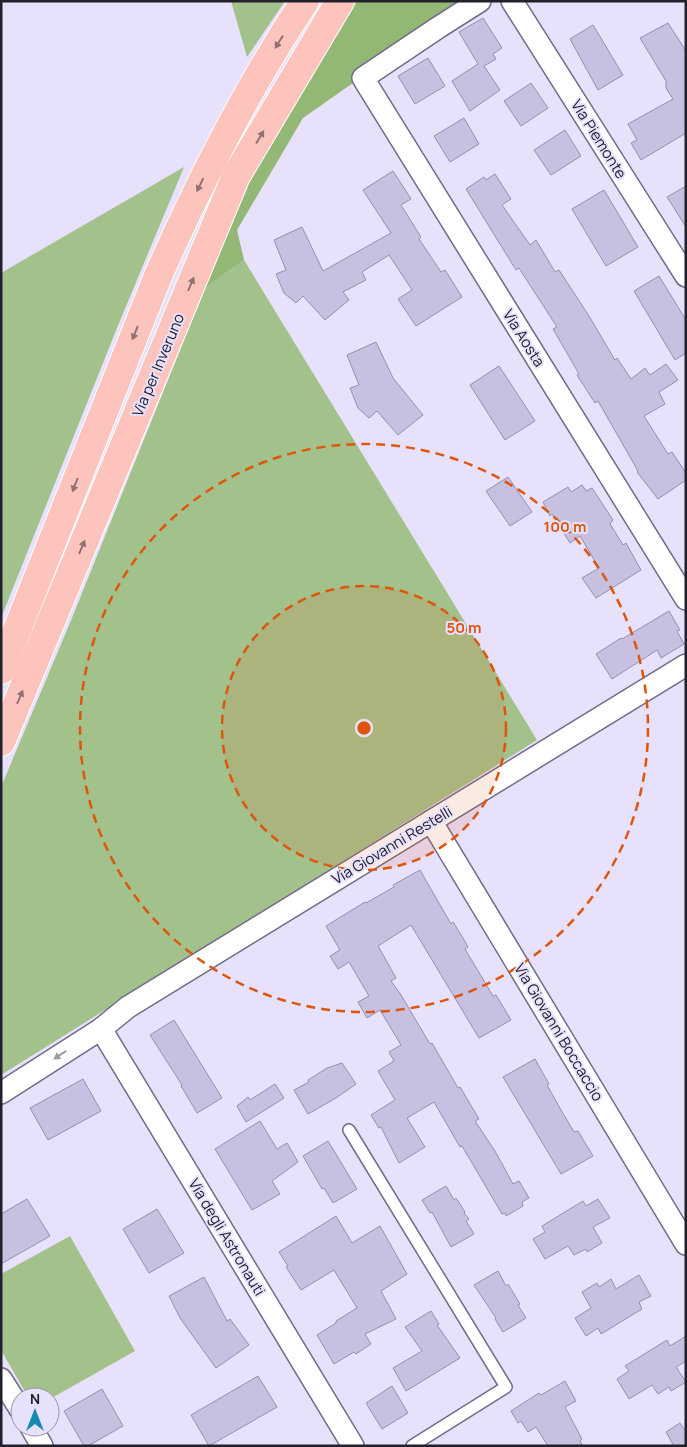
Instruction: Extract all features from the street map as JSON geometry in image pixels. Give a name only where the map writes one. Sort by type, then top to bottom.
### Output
[{"type":"main road","points":[[1,670],[158,276],[184,218],[210,163],[239,109],[305,1]]},
{"type":"main road","name":"Via per Inveruno","points":[[1,742],[236,176],[340,1]]},
{"type":"street","name":"Via Aosta","points":[[480,1],[363,78],[686,599]]},
{"type":"street","name":"Via Piemonte","points":[[512,1],[686,276]]},
{"type":"street","name":"Via Giovanni Restelli","points":[[1,1093],[101,1029],[128,1007],[686,665]]},
{"type":"street","name":"Via Giovanni Boccaccio","points":[[431,821],[686,1244]]},
{"type":"street","name":"Via degli Astronauti","points":[[101,1029],[353,1446]]},
{"type":"street","points":[[1,1379],[10,1393]]},
{"type":"lane","points":[[349,1130],[506,1387],[412,1446]]},
{"type":"green space","points":[[231,1],[285,1],[247,57]]},
{"type":"green space","points":[[357,1],[470,1],[303,118],[237,230],[244,260],[205,288],[249,182]]},
{"type":"green space","points":[[184,167],[119,323],[1,618],[1,273]]},
{"type":"green space","points":[[244,260],[537,740],[1,1075],[1,787],[72,618],[205,288]]},
{"type":"green space","points":[[70,1236],[135,1351],[60,1393],[60,1387],[22,1387],[1,1350],[1,1274]]},
{"type":"building","points":[[483,18],[502,48],[493,54],[496,59],[484,66],[500,90],[470,111],[452,81],[478,64],[459,32]]},
{"type":"building","points":[[668,23],[686,51],[686,133],[641,160],[631,143],[637,140],[628,124],[673,99],[666,88],[666,81],[640,38]]},
{"type":"building","points":[[593,25],[623,75],[598,90],[570,39]]},
{"type":"building","points":[[428,58],[445,86],[415,104],[398,76]]},
{"type":"building","points":[[531,83],[548,108],[521,126],[504,101]]},
{"type":"building","points":[[464,118],[479,144],[450,162],[434,136]]},
{"type":"building","points":[[565,130],[581,156],[551,175],[534,150]]},
{"type":"building","points":[[393,171],[411,199],[401,205],[421,237],[419,239],[441,272],[445,270],[462,297],[416,326],[398,299],[412,290],[389,255],[362,272],[366,280],[343,292],[349,300],[325,320],[303,296],[296,303],[284,293],[276,274],[286,270],[274,240],[302,227],[323,271],[391,233],[363,190]]},
{"type":"building","points":[[495,174],[511,199],[502,205],[530,245],[536,240],[555,272],[559,270],[615,360],[617,358],[631,379],[645,368],[650,375],[666,364],[678,380],[659,392],[665,404],[644,416],[668,454],[672,452],[686,473],[686,480],[658,499],[637,472],[598,401],[595,403],[577,375],[579,374],[553,329],[557,327],[519,268],[516,270],[466,189],[484,177],[486,180]]},
{"type":"building","points":[[686,186],[686,227],[667,197]]},
{"type":"building","points":[[604,190],[638,247],[606,266],[572,209]]},
{"type":"building","points":[[659,276],[686,320],[686,353],[675,360],[634,291]]},
{"type":"building","points":[[376,342],[393,378],[423,415],[398,435],[377,411],[369,418],[358,408],[350,388],[359,385],[347,355]]},
{"type":"building","points":[[499,366],[535,421],[505,440],[470,385]]},
{"type":"building","points":[[508,477],[532,512],[510,526],[486,491]]},
{"type":"building","points":[[582,485],[586,491],[592,488],[613,520],[610,524],[623,545],[626,543],[641,570],[596,598],[582,578],[599,568],[580,536],[570,543],[552,514],[550,516],[543,502],[568,487],[571,492]]},
{"type":"building","points":[[669,611],[680,630],[677,631],[684,644],[661,658],[657,650],[612,679],[596,654]]},
{"type":"building","points":[[420,870],[451,924],[453,922],[463,938],[468,947],[465,949],[493,996],[496,995],[511,1020],[479,1038],[411,925],[378,946],[396,978],[391,981],[430,1044],[432,1043],[458,1088],[460,1087],[479,1119],[475,1121],[495,1151],[513,1184],[519,1181],[529,1198],[522,1202],[523,1206],[506,1216],[505,1213],[502,1214],[434,1102],[407,1118],[425,1147],[399,1163],[381,1127],[379,1128],[371,1115],[395,1100],[378,1071],[394,1061],[389,1052],[401,1045],[380,1010],[367,1018],[358,1002],[369,996],[349,962],[338,969],[330,956],[340,950],[326,926]]},
{"type":"building","points":[[174,1020],[222,1098],[197,1113],[182,1085],[150,1035]]},
{"type":"building","points":[[535,1059],[549,1084],[547,1085],[574,1132],[578,1131],[593,1156],[561,1174],[503,1077]]},
{"type":"building","points":[[342,1063],[356,1084],[308,1114],[294,1090],[309,1082],[308,1080],[327,1068]]},
{"type":"building","points":[[83,1079],[101,1111],[48,1140],[30,1108]]},
{"type":"building","points":[[275,1084],[284,1098],[246,1122],[237,1106],[248,1097],[250,1100]]},
{"type":"building","points":[[260,1121],[277,1149],[287,1143],[298,1162],[272,1181],[280,1194],[252,1210],[215,1149]]},
{"type":"building","points":[[328,1141],[357,1189],[333,1203],[324,1188],[322,1189],[303,1156]]},
{"type":"building","points":[[446,1186],[454,1200],[456,1198],[465,1212],[469,1219],[466,1221],[474,1234],[451,1247],[432,1212],[430,1213],[422,1200]]},
{"type":"building","points":[[27,1199],[50,1236],[1,1264],[1,1214]]},
{"type":"building","points":[[598,1199],[610,1218],[593,1227],[602,1243],[587,1252],[586,1249],[574,1255],[568,1246],[545,1259],[533,1239],[545,1232],[542,1226],[583,1201],[586,1206]]},
{"type":"building","points":[[157,1209],[184,1253],[149,1273],[123,1229]]},
{"type":"building","points":[[336,1216],[352,1243],[380,1226],[407,1274],[381,1291],[396,1319],[365,1334],[371,1344],[356,1354],[354,1352],[334,1364],[317,1335],[357,1308],[334,1270],[301,1290],[279,1252]]},
{"type":"building","points":[[498,1271],[506,1286],[508,1284],[520,1304],[518,1305],[526,1318],[503,1332],[474,1285]]},
{"type":"building","points":[[639,1275],[651,1296],[639,1302],[642,1309],[601,1334],[598,1328],[586,1336],[575,1318],[591,1308],[582,1292],[597,1283],[599,1287],[611,1279],[616,1289]]},
{"type":"building","points":[[204,1277],[227,1321],[230,1319],[249,1345],[216,1368],[180,1318],[169,1296]]},
{"type":"building","points":[[431,1311],[439,1324],[437,1325],[460,1358],[406,1391],[393,1368],[422,1351],[405,1327]]},
{"type":"building","points":[[686,1336],[686,1361],[676,1367],[686,1382],[671,1391],[669,1387],[658,1394],[652,1385],[629,1399],[617,1379],[629,1371],[625,1366],[667,1340],[670,1346]]},
{"type":"building","points":[[258,1376],[277,1407],[209,1446],[191,1415]]},
{"type":"building","points":[[565,1381],[576,1401],[565,1407],[582,1439],[580,1441],[583,1446],[548,1446],[536,1427],[528,1432],[521,1421],[518,1423],[511,1411],[539,1393],[541,1395]]},
{"type":"building","points":[[392,1386],[408,1413],[382,1429],[366,1403]]},
{"type":"building","points":[[102,1389],[123,1426],[88,1446],[84,1446],[64,1411]]},
{"type":"building","points":[[680,1423],[686,1432],[686,1446],[674,1446],[666,1432]]}]
